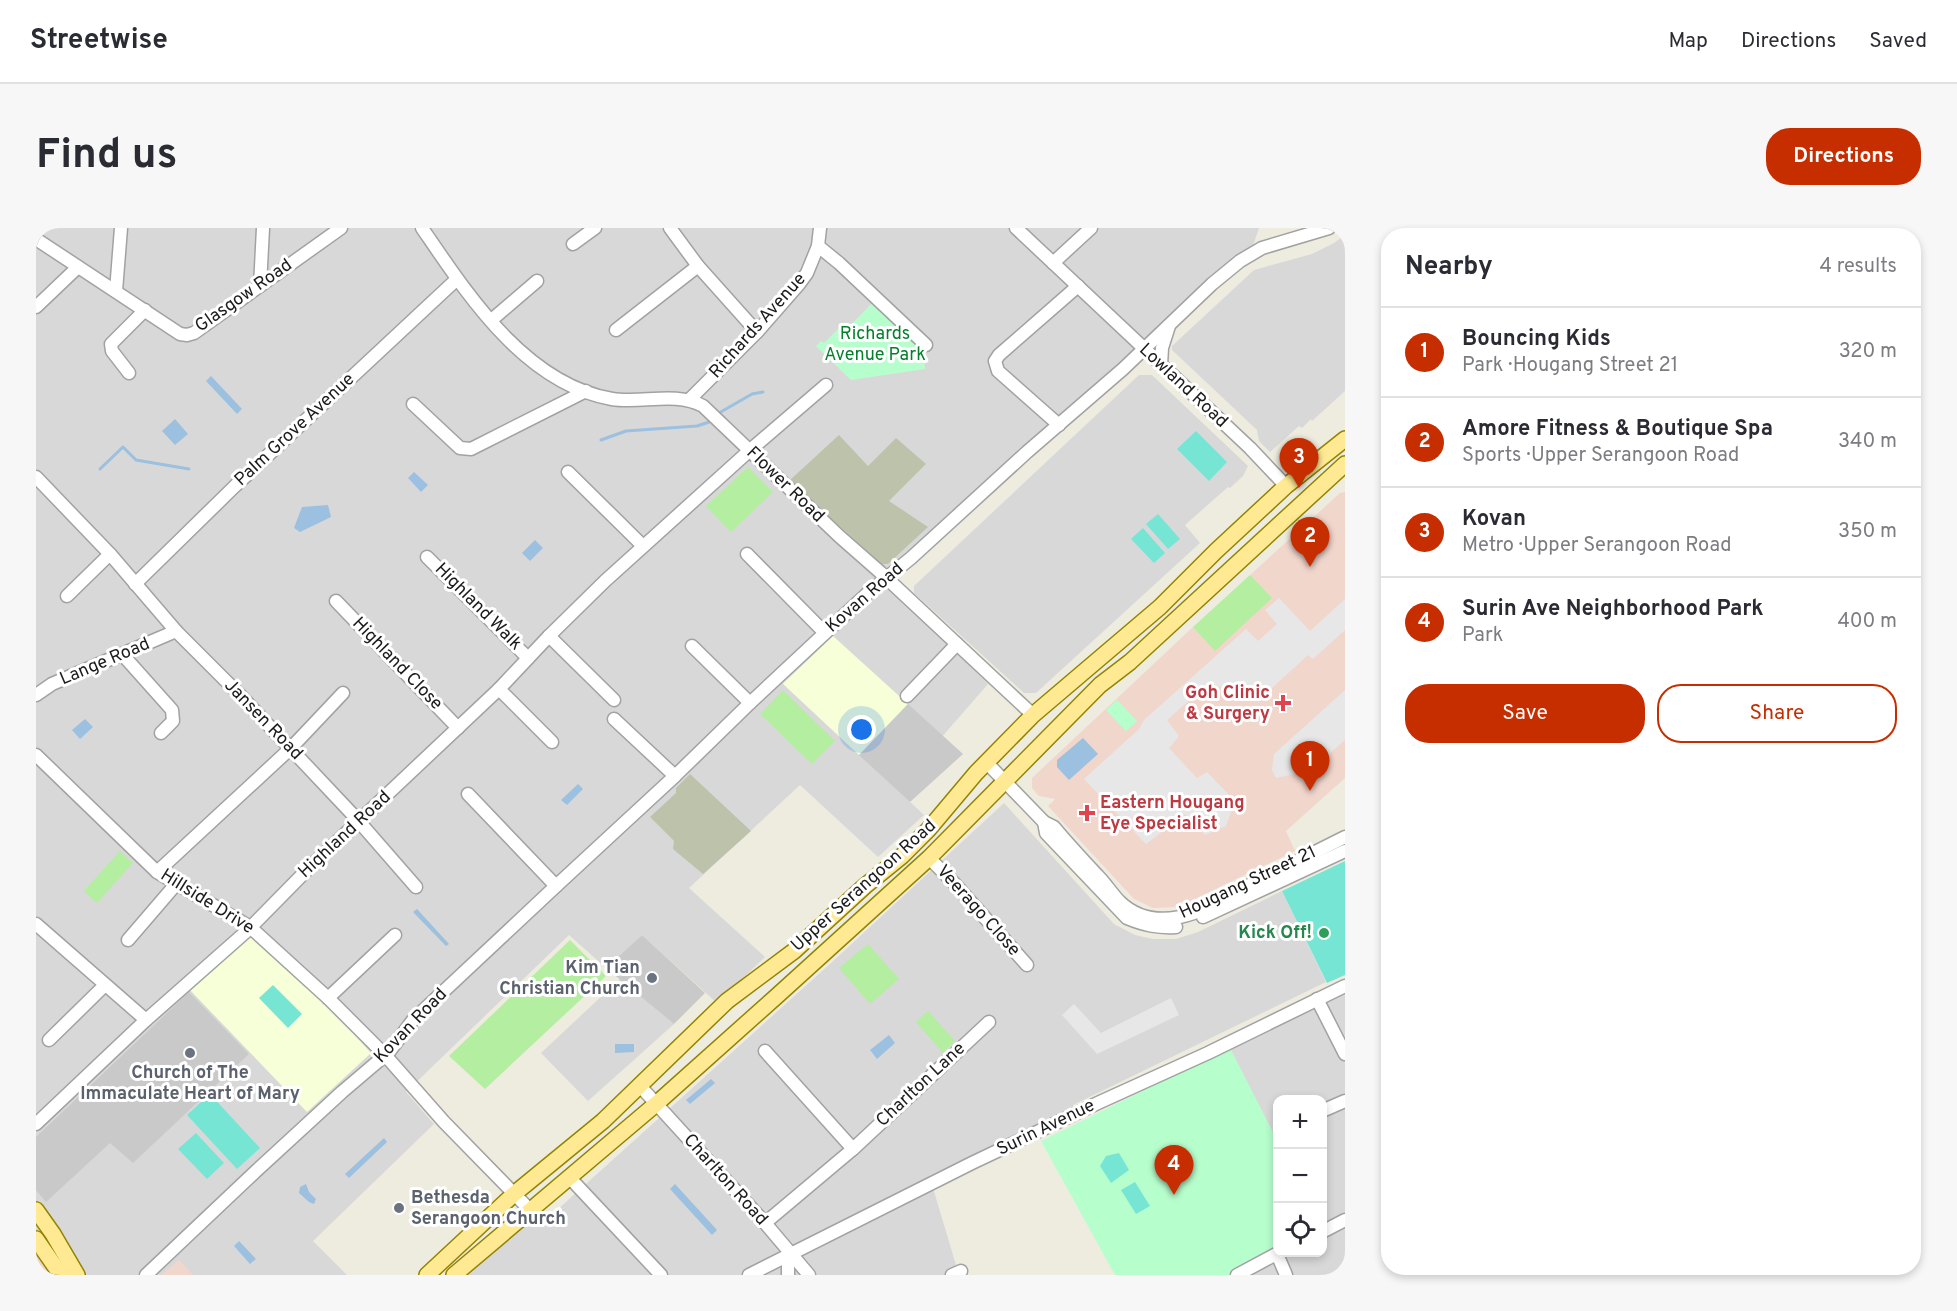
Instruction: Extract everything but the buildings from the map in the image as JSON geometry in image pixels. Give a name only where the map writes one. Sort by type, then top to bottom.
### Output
[{"type":"main road","name":"Upper Serangoon Road","points":[[426,1275],[514,1194],[603,1120],[727,1002],[794,951],[902,856],[1033,715],[1160,607],[1286,486],[1345,439]]},
{"type":"main road","name":"Upper Serangoon Road","points":[[454,1275],[656,1104],[928,858],[1100,685],[1130,662],[1345,464]]},
{"type":"main road","points":[[36,1210],[77,1275]]},
{"type":"main road","points":[[36,1239],[61,1275]]},
{"type":"street","points":[[116,291],[121,228]]},
{"type":"street","points":[[260,286],[263,228]]},
{"type":"street","name":"Glasgow Road","points":[[36,239],[180,334],[187,335],[194,333],[341,228]]},
{"type":"street","name":"Flower Road","points":[[422,228],[457,279],[527,359],[586,392],[623,400],[664,398],[689,400],[708,410],[839,536],[1033,715]]},
{"type":"street","points":[[573,244],[595,228]]},
{"type":"street","points":[[670,228],[698,266],[758,332]]},
{"type":"street","name":"Richards Avenue","points":[[689,400],[758,332],[807,273],[818,246],[820,228]]},
{"type":"street","name":"Lowland Road","points":[[1016,228],[1250,448],[1286,486]]},
{"type":"street","points":[[1053,263],[1091,228]]},
{"type":"street","name":"Kovan Road","points":[[146,1275],[255,1172],[385,1055],[413,1020],[825,633],[1240,261],[1263,248],[1306,231],[1317,233],[1329,228]]},
{"type":"street","points":[[818,246],[926,345]]},
{"type":"street","points":[[616,330],[698,266]]},
{"type":"street","points":[[36,307],[78,267]]},
{"type":"street","name":"Palm Grove Avenue","points":[[135,584],[235,486],[457,279]]},
{"type":"street","points":[[495,317],[537,281]]},
{"type":"street","points":[[1059,425],[998,371],[995,364],[999,355],[1078,286]]},
{"type":"street","points":[[129,373],[112,351],[111,344],[145,310]]},
{"type":"street","points":[[1161,365],[1162,348],[1169,324]]},
{"type":"street","name":"Highland Road","points":[[38,1118],[250,927],[459,728],[549,636],[643,546],[826,385]]},
{"type":"street","points":[[413,404],[460,448],[465,450],[586,392]]},
{"type":"street","points":[[568,472],[643,546]]},
{"type":"street","name":"Jansen Road","points":[[36,477],[110,554],[176,631],[291,748],[416,887]]},
{"type":"street","points":[[67,596],[110,554]]},
{"type":"street","points":[[747,554],[825,633]]},
{"type":"street","name":"Highland Walk","points":[[427,557],[528,658]]},
{"type":"street","name":"Highland Close","points":[[336,601],[459,728]]},
{"type":"street","name":"Lange Road","points":[[36,695],[52,684],[176,631]]},
{"type":"street","points":[[549,636],[614,700]]},
{"type":"street","points":[[907,696],[957,644]]},
{"type":"street","points":[[692,645],[750,703]]},
{"type":"street","points":[[122,654],[172,710],[173,721],[161,733]]},
{"type":"street","points":[[499,689],[552,742]]},
{"type":"street","points":[[156,872],[291,748],[343,693]]},
{"type":"street","points":[[614,719],[675,776]]},
{"type":"street","name":"Hillside Drive","points":[[36,755],[156,872],[250,927],[328,998],[385,1055],[444,1122],[530,1210]]},
{"type":"street","name":"Hougang Street 21","points":[[987,763],[1044,822],[1054,828],[1119,901],[1147,918],[1165,920],[1194,913],[1345,837]]},
{"type":"street","points":[[468,794],[556,886]]},
{"type":"street","name":"Hougang Street 21","points":[[1044,822],[1046,833],[1127,918],[1145,926],[1159,928],[1190,923],[1345,851]]},
{"type":"street","name":"Veerago Close","points":[[928,858],[954,883],[1027,965]]},
{"type":"street","points":[[128,940],[177,883]]},
{"type":"street","points":[[36,924],[146,1020]]},
{"type":"street","points":[[328,998],[395,935]]},
{"type":"street","points":[[49,1040],[105,985]]},
{"type":"street","name":"Surin Avenue","points":[[749,1275],[972,1163],[1345,986]]},
{"type":"street","points":[[1317,999],[1345,1054]]},
{"type":"street","name":"Charlton Lane","points":[[765,1223],[853,1149],[989,1022]]},
{"type":"street","points":[[765,1051],[853,1149]]},
{"type":"street","name":"Charlton Road","points":[[640,1086],[765,1223],[808,1275]]},
{"type":"street","points":[[1327,1110],[1345,1101]]},
{"type":"street","points":[[568,1177],[661,1275]]},
{"type":"street","points":[[1327,1230],[1345,1220]]},
{"type":"street","points":[[788,1275],[791,1254]]},
{"type":"street","points":[[1237,1275],[1273,1256]]},
{"type":"street","points":[[1280,1257],[1286,1275]]},
{"type":"shaded area","points":[[36,228],[1259,228],[1251,252],[892,582],[988,684],[940,739],[834,637],[783,683],[924,815],[878,857],[800,785],[689,888],[765,957],[717,1003],[642,935],[606,968],[569,935],[406,1092],[434,1124],[313,1241],[347,1275],[36,1275]]},
{"type":"shaded area","points":[[1345,235],[1345,391],[1312,421],[1311,419],[1302,428],[1299,426],[1270,452],[1259,441],[1257,430],[1172,350],[1172,346],[1254,270],[1312,254]]},
{"type":"shaded area","points":[[1139,375],[1152,375],[1248,466],[1243,476],[1185,525],[1200,543],[1036,693],[1024,693],[914,593],[914,586]]},
{"type":"shaded area","points":[[211,376],[242,409],[237,414],[206,381]]},
{"type":"shaded area","points":[[175,419],[188,434],[175,445],[162,431]]},
{"type":"shaded area","points":[[1196,431],[1227,462],[1209,481],[1177,449]]},
{"type":"shaded area","points":[[839,435],[868,466],[896,438],[926,464],[889,501],[928,527],[888,564],[882,564],[789,481]]},
{"type":"shaded area","points":[[414,472],[428,485],[421,492],[408,478]]},
{"type":"shaded area","points":[[1345,492],[1345,778],[1286,831],[1295,851],[1178,907],[1153,908],[1134,899],[1048,806],[1055,799],[1039,796],[1032,788],[1032,778],[1193,627],[1215,650],[1271,598],[1250,575],[1340,493]]},
{"type":"shaded area","points":[[328,505],[331,517],[300,532],[294,528],[302,507]]},
{"type":"shaded area","points":[[1158,514],[1180,539],[1168,549],[1146,524]]},
{"type":"shaded area","points":[[1143,528],[1165,553],[1154,563],[1131,539]]},
{"type":"shaded area","points":[[535,540],[543,548],[530,561],[522,553]]},
{"type":"shaded area","points":[[1279,598],[1310,631],[1345,599],[1345,630],[1313,659],[1308,655],[1260,699],[1209,683],[1167,720],[1179,736],[1169,748],[1197,778],[1207,772],[1235,801],[1226,826],[1205,835],[1185,814],[1146,844],[1084,779],[1139,729],[1144,720],[1246,629],[1258,641],[1277,624],[1265,610]]},
{"type":"shaded area","points":[[833,636],[908,704],[859,755],[783,684]]},
{"type":"shaded area","points":[[1345,690],[1345,740],[1310,771],[1300,769],[1294,774],[1276,778],[1272,770],[1274,754]]},
{"type":"shaded area","points":[[908,704],[963,754],[910,802],[859,755]]},
{"type":"shaded area","points":[[85,719],[93,727],[80,739],[72,730]]},
{"type":"shaded area","points":[[1083,738],[1098,754],[1069,780],[1057,767],[1057,760]]},
{"type":"shaded area","points":[[690,774],[751,831],[703,874],[673,849],[674,841],[650,817],[676,793],[676,788]]},
{"type":"shaded area","points":[[578,784],[583,789],[567,805],[561,800]]},
{"type":"shaded area","points":[[1004,803],[1114,924],[1135,935],[1153,939],[1176,939],[1198,932],[1282,891],[1326,982],[1073,1105],[1074,1107],[930,1178],[959,1275],[468,1275],[539,1211],[547,1219],[831,963]]},
{"type":"shaded area","name":"Kick Off!","points":[[1345,861],[1345,975],[1327,983],[1282,891]]},
{"type":"shaded area","points":[[417,909],[449,944],[446,946],[413,912]]},
{"type":"shaded area","points":[[250,930],[320,997],[371,1053],[307,1112],[189,989]]},
{"type":"shaded area","points":[[642,935],[705,993],[674,1024],[606,968]]},
{"type":"shaded area","points":[[620,979],[674,1024],[588,1101],[541,1053]]},
{"type":"shaded area","points":[[273,985],[302,1014],[288,1028],[259,998]]},
{"type":"shaded area","points":[[189,992],[249,1054],[133,1163],[110,1143],[46,1202],[36,1190],[36,1137]]},
{"type":"shaded area","points":[[1345,993],[1345,1275],[1228,1275],[1273,1254],[1273,1257],[1327,1257],[1327,1095],[1273,1095],[1273,1135],[1229,1049]]},
{"type":"shaded area","points":[[1171,998],[1179,1015],[1097,1054],[1062,1015],[1074,1004],[1101,1033]]},
{"type":"shaded area","points":[[889,1035],[895,1043],[877,1059],[870,1050]]},
{"type":"shaded area","points":[[615,1044],[634,1044],[634,1052],[615,1053]]},
{"type":"shaded area","points":[[711,1079],[715,1083],[690,1104],[686,1100]]},
{"type":"shaded area","points":[[210,1094],[260,1148],[237,1169],[187,1115]]},
{"type":"shaded area","points":[[196,1133],[224,1163],[207,1179],[178,1149]]},
{"type":"shaded area","points":[[384,1138],[387,1142],[349,1178],[345,1174]]},
{"type":"shaded area","points":[[1119,1153],[1129,1170],[1111,1183],[1100,1166],[1106,1156]]},
{"type":"shaded area","points":[[1135,1182],[1150,1206],[1136,1214],[1121,1190]]},
{"type":"shaded area","points":[[306,1184],[309,1192],[316,1199],[314,1204],[299,1193],[300,1187]]},
{"type":"shaded area","points":[[675,1184],[717,1230],[712,1235],[670,1189]]},
{"type":"shaded area","points":[[239,1241],[256,1259],[250,1264],[234,1246]]},
{"type":"shaded area","points":[[36,1247],[59,1275],[36,1275]]},
{"type":"shaded area","points":[[179,1260],[193,1275],[161,1275]]},
{"type":"green space","name":"Richards Avenue Park","points":[[875,300],[923,347],[925,369],[851,380],[816,346],[821,341],[824,343],[839,328],[844,332]]},
{"type":"green space","points":[[748,467],[773,492],[731,532],[706,506]]},
{"type":"green space","points":[[1250,575],[1272,598],[1215,651],[1193,627]]},
{"type":"green space","points":[[783,690],[835,741],[812,764],[760,714]]},
{"type":"green space","points":[[1117,700],[1137,721],[1126,731],[1106,710]]},
{"type":"green space","points":[[120,851],[133,863],[97,903],[84,891]]},
{"type":"green space","points":[[570,940],[606,976],[485,1089],[449,1056]]},
{"type":"green space","points":[[868,944],[899,979],[870,1004],[839,968]]},
{"type":"green space","points":[[928,1011],[955,1041],[943,1053],[916,1022]]},
{"type":"green space","points":[[1230,1048],[1273,1132],[1273,1251],[1229,1275],[1115,1275],[1041,1141]]},
{"type":"waterway","points":[[719,413],[752,394],[763,392]]},
{"type":"waterway","points":[[601,440],[626,431],[697,426],[709,422]]},
{"type":"waterway","points":[[100,469],[123,447],[136,460],[189,469]]},
{"type":"place","name":"Kovan","points":[[1299,488]]},
{"type":"place","name":"Amore Fitness & Boutique Spa","points":[[1310,567]]},
{"type":"place","name":"Goh Clinic & Surgery","points":[[1283,703]]},
{"type":"place","name":"Bouncing Kids","points":[[1310,791]]},
{"type":"place","name":"Eastern Hougang Eye Specialist","points":[[1087,813]]},
{"type":"place","name":"Kick Off!","points":[[1324,933]]},
{"type":"place","name":"Kim Tian Christian Church","points":[[652,978]]},
{"type":"place","name":"Church of The Immaculate Heart of Mary","points":[[190,1053]]},
{"type":"place","name":"Surin Ave Neighborhood Park","points":[[1174,1195]]},
{"type":"place","name":"Bethesda Serangoon Church","points":[[399,1208]]}]
